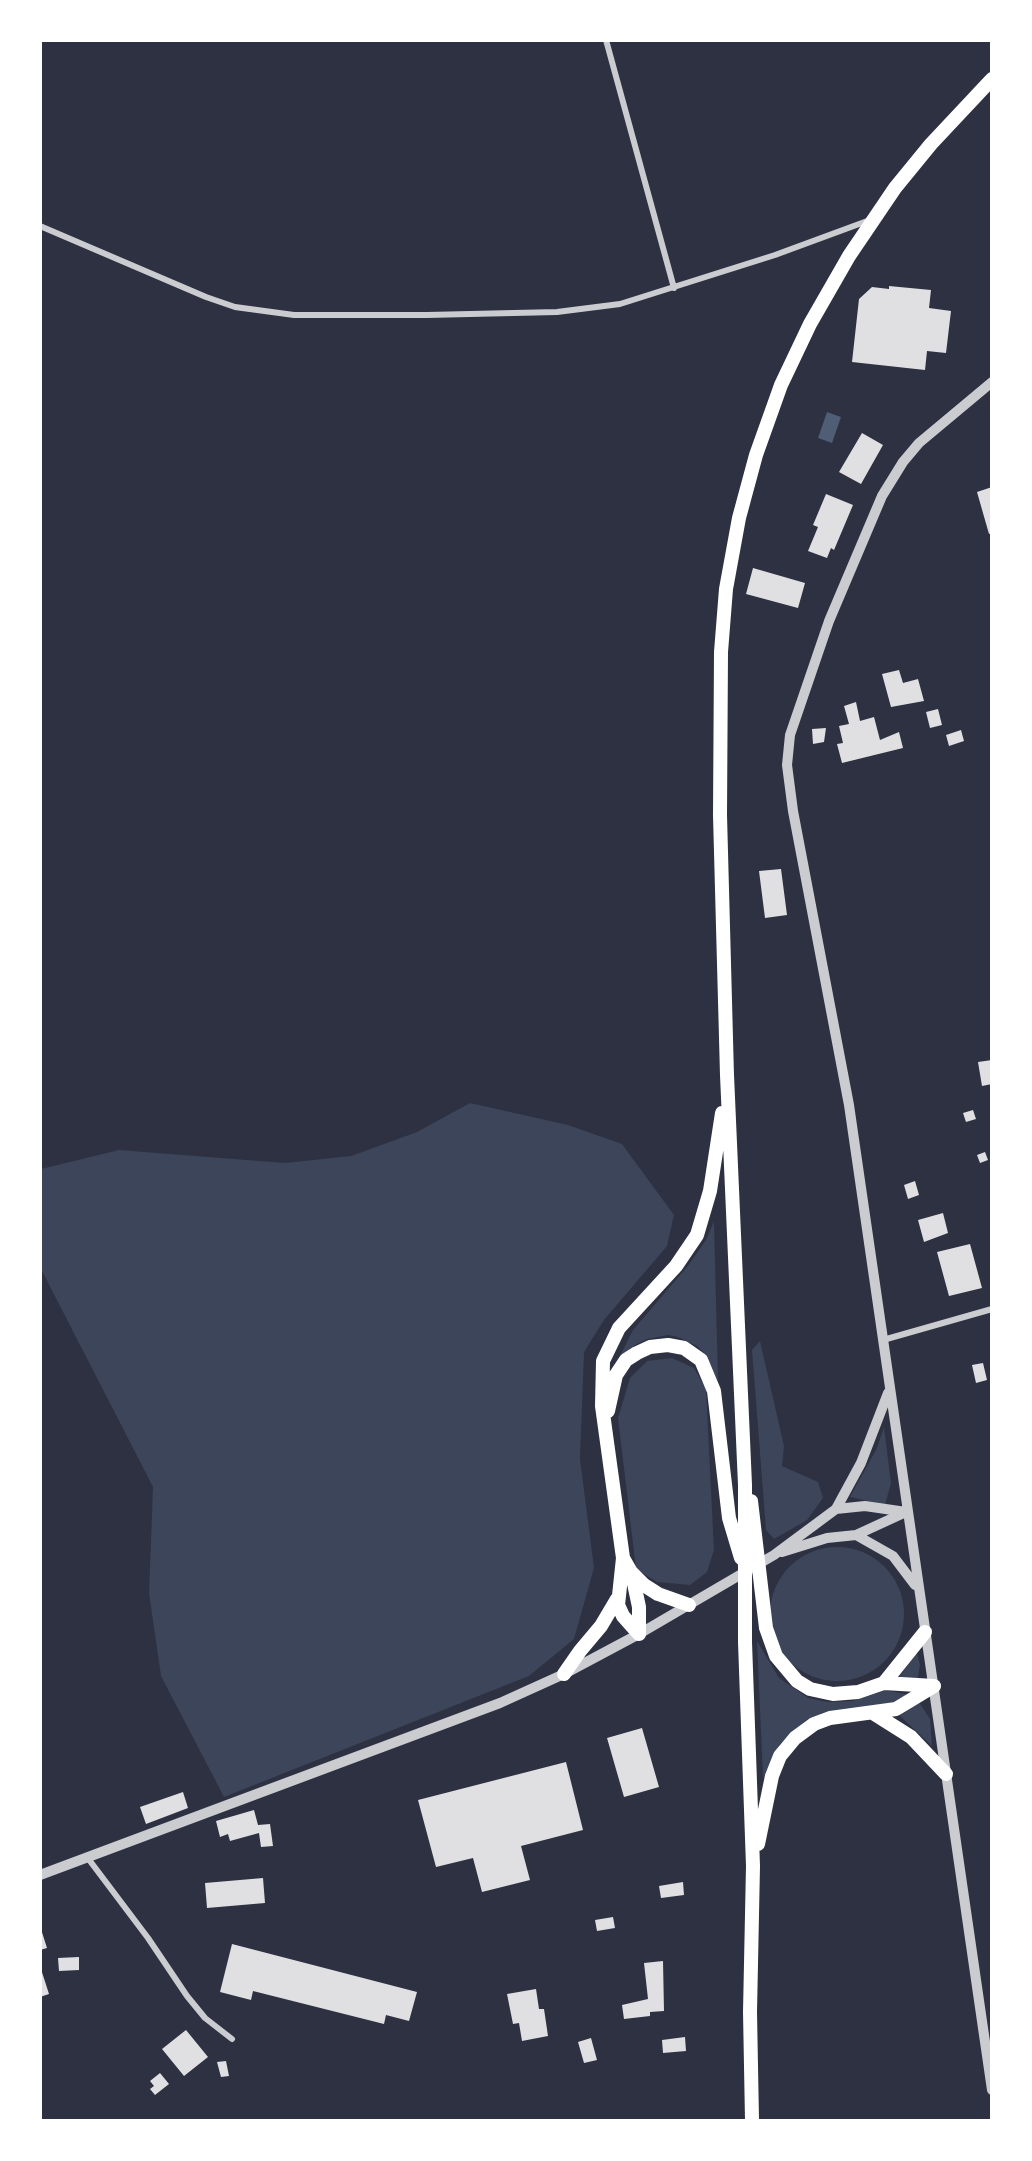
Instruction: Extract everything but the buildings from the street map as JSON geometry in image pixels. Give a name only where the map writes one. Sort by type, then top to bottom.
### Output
[{"type":"main road","points":[[752,2121],[750,2012],[753,1866],[744,1564],[745,1485],[727,1075],[720,815],[724,604],[731,558],[751,471],[781,385],[822,300],[873,219],[920,157],[992,79]]},
{"type":"main road","points":[[639,1634],[622,1616],[617,1599],[622,1558],[602,1394],[602,1370],[612,1340],[628,1318],[685,1255],[703,1220],[714,1174],[727,1075]]},
{"type":"main road","points":[[606,1422],[616,1375],[632,1356],[650,1347],[668,1345],[684,1348],[700,1360],[714,1391],[729,1518],[744,1564]]},
{"type":"main road","points":[[745,1485],[753,1510],[763,1619],[781,1663],[797,1681],[826,1693],[858,1692],[884,1683],[934,1686]]},
{"type":"main road","points":[[622,1558],[631,1572],[651,1590],[695,1602]]},
{"type":"main road","points":[[631,1572],[639,1607],[639,1634]]},
{"type":"main road","points":[[564,1674],[601,1626],[617,1599]]},
{"type":"main road","points":[[884,1683],[925,1632]]},
{"type":"main road","points":[[753,1866],[772,1776],[785,1748],[801,1733],[822,1721],[903,1706],[934,1686]]},
{"type":"main road","points":[[873,1713],[911,1737],[946,1774]]},
{"type":"street","points":[[606,40],[674,288]]},
{"type":"street","points":[[40,226],[206,297],[235,307],[269,313],[416,315],[557,312],[620,304],[775,255],[873,219]]},
{"type":"street","points":[[992,382],[919,443],[889,483],[864,534],[829,621],[789,744],[790,794],[844,1072],[906,1512],[934,1686],[992,2090]]},
{"type":"street","points":[[883,1340],[992,1309]]},
{"type":"street","points":[[40,1875],[500,1703],[564,1674],[639,1634],[774,1555],[836,1509],[861,1463],[889,1390]]},
{"type":"street","points":[[836,1509],[864,1506],[906,1512]]},
{"type":"street","points":[[774,1555],[827,1538],[856,1534],[906,1512]]},
{"type":"street","points":[[856,1534],[893,1556],[906,1570],[919,1592]]},
{"type":"street","points":[[87,1857],[148,1938],[187,1996],[205,2018],[232,2039]]},
{"type":"shaded area","points":[[827,412],[841,417],[832,443],[818,438]]},
{"type":"shaded area","points":[[470,1103],[568,1125],[622,1144],[674,1215],[667,1246],[604,1320],[584,1352],[580,1459],[594,1568],[574,1639],[529,1676],[224,1797],[161,1676],[149,1593],[153,1487],[41,1269],[41,1169],[119,1150],[285,1163],[351,1156],[417,1132]]},
{"type":"shaded area","points":[[714,1221],[718,1381],[706,1355],[697,1346],[668,1335],[647,1339],[635,1345],[617,1362],[633,1330],[687,1267],[706,1240]]},
{"type":"shaded area","points":[[760,1341],[784,1446],[782,1466],[818,1482],[823,1498],[807,1520],[774,1539],[766,1530],[752,1350]]},
{"type":"shaded area","points":[[672,1358],[694,1368],[706,1389],[714,1550],[707,1572],[690,1585],[657,1582],[636,1569],[618,1418],[630,1378],[647,1361]]},
{"type":"shaded area","points":[[884,1427],[891,1483],[885,1505],[850,1497],[877,1448]]},
{"type":"shaded area","points":[[837,1547],[863,1552],[885,1566],[899,1588],[904,1614],[899,1640],[885,1662],[863,1676],[837,1681],[811,1676],[789,1662],[775,1640],[770,1614],[775,1588],[789,1566],[811,1552]]},
{"type":"shaded area","points":[[757,1641],[779,1678],[808,1698],[828,1702],[853,1701],[886,1690],[909,1695],[890,1705],[825,1712],[806,1720],[780,1744],[763,1778]]},
{"type":"shaded area","points":[[917,1653],[920,1665],[917,1683],[899,1677]]},
{"type":"shaded area","points":[[919,1702],[930,1719],[932,1746],[900,1716]]}]
